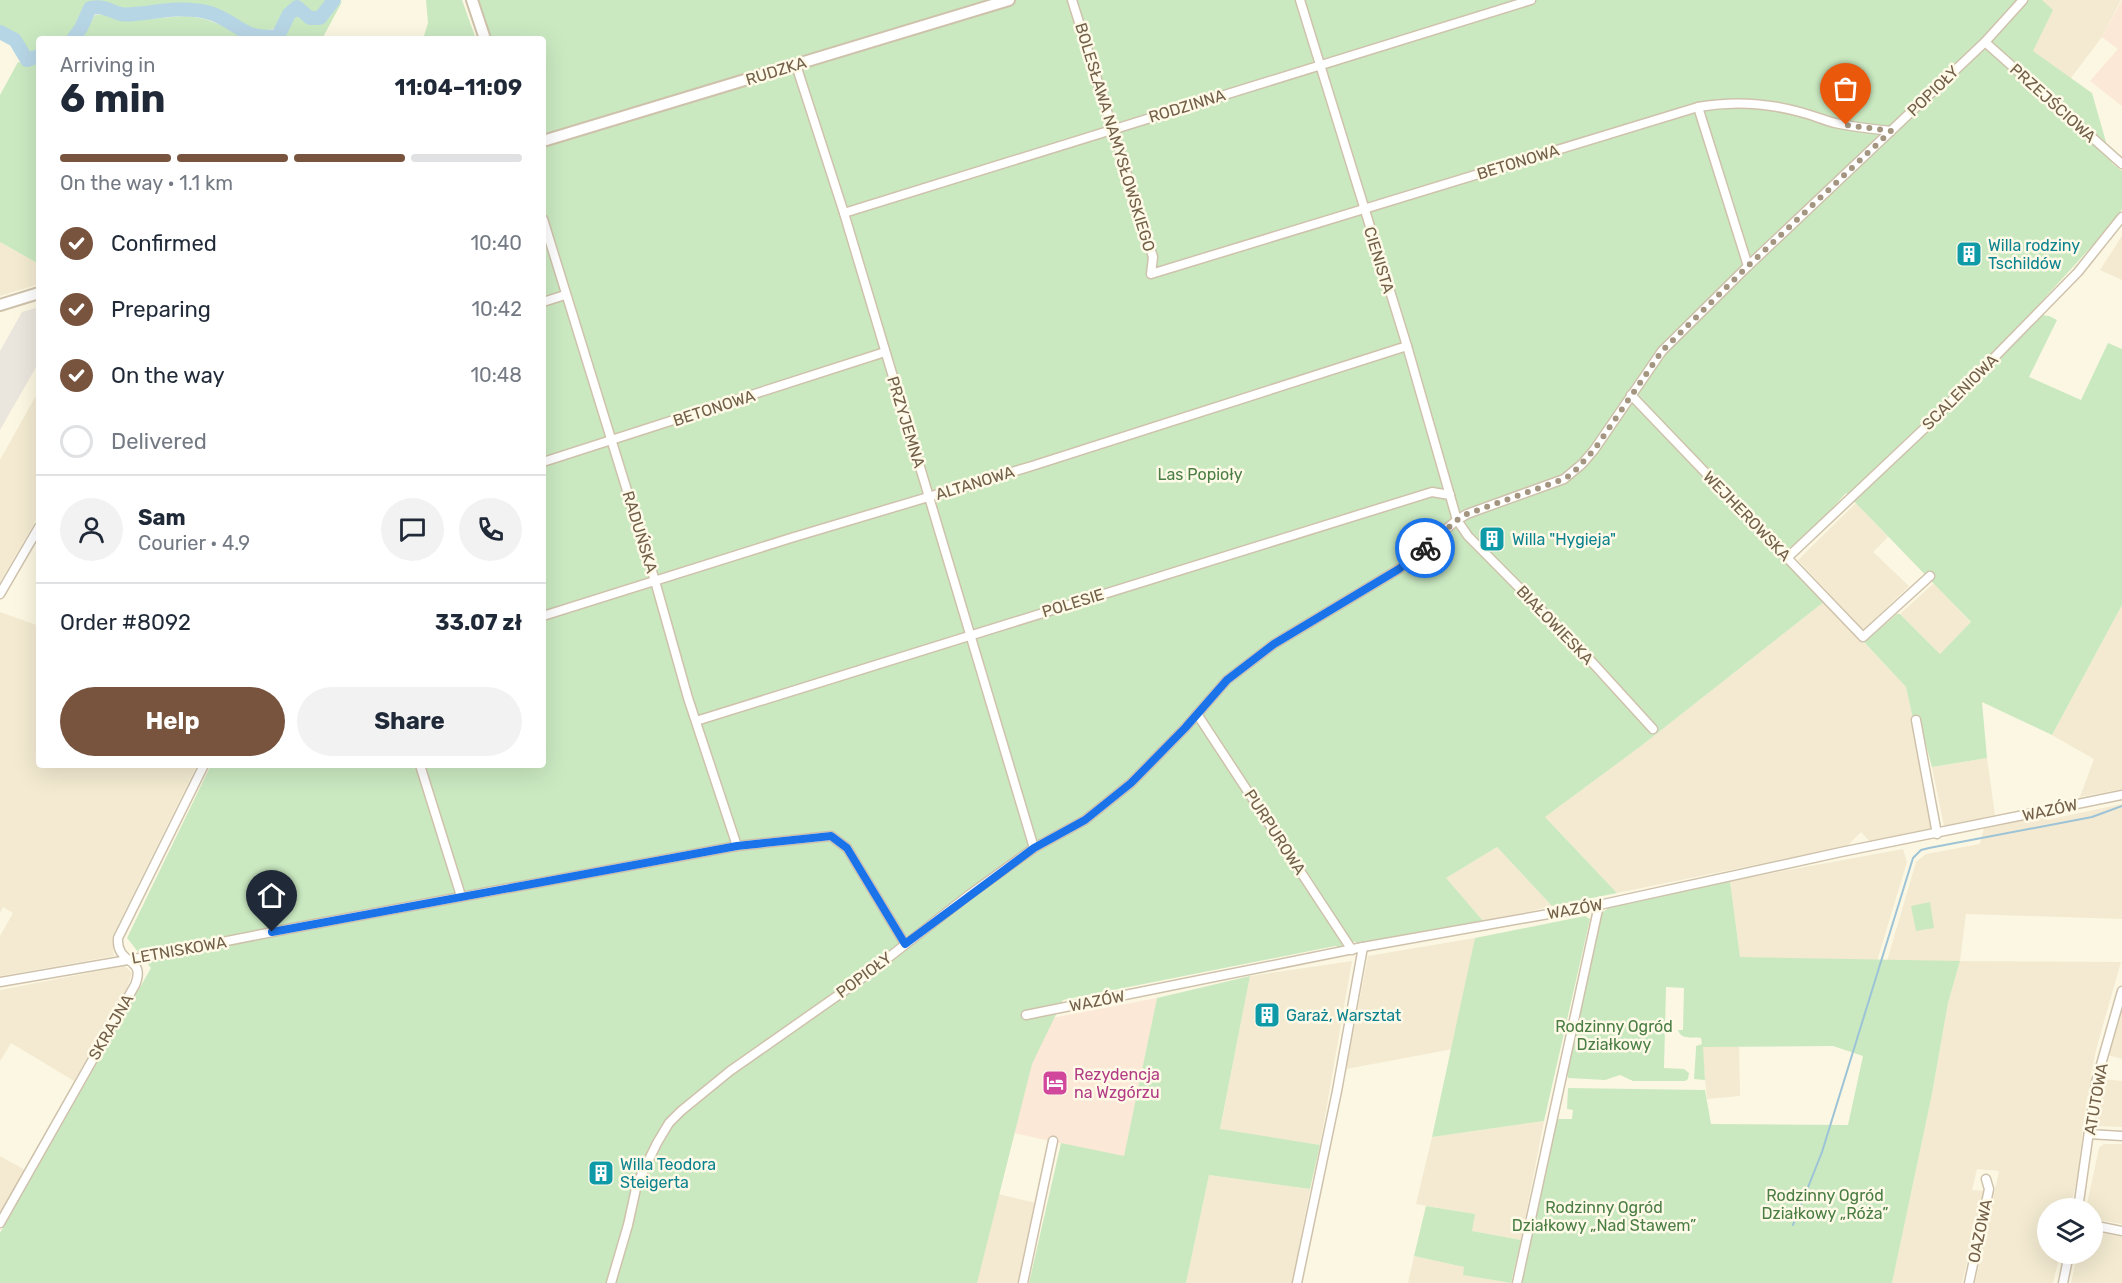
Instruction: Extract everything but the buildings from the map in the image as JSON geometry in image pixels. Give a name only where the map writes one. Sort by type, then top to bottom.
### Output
[{"type":"street","points":[[472,0],[484,36]]},
{"type":"street","name":"RUDZKA","points":[[546,140],[1009,0]]},
{"type":"street","name":"BOLESŁAWA NAMYSŁOWSKIEGO","points":[[1072,0],[1153,257],[1151,274]]},
{"type":"street","name":"CIENISTA","points":[[1300,0],[1407,346],[1457,520]]},
{"type":"street","name":"RODZINNA","points":[[844,213],[1532,0]]},
{"type":"street","name":"POPIOŁY","points":[[611,1283],[638,1184],[651,1153],[669,1123],[681,1111],[730,1071],[857,982],[1034,848],[1085,820],[1131,783],[1227,680],[1274,644],[1399,569],[1467,514],[1564,479],[1572,474],[1594,450],[1662,351],[1748,266],[1985,42],[2023,0]]},
{"type":"street","name":"PRZEJŚCIOWA","points":[[1985,42],[2122,164]]},
{"type":"street","name":"PRZYJEMNA","points":[[796,65],[844,213],[1034,848]]},
{"type":"street","name":"BETONOWA","points":[[1151,274],[1698,107],[1715,104],[1764,106],[1799,112],[1839,124],[1891,131]]},
{"type":"street","points":[[1698,107],[1748,266]]},
{"type":"street","name":"SCALENIOWA","points":[[1787,558],[1928,426],[2078,272],[2122,219]]},
{"type":"street","name":"RADUŃSKA","points":[[546,230],[696,721],[737,846]]},
{"type":"street","points":[[0,305],[36,294]]},
{"type":"street","points":[[546,301],[565,296]]},
{"type":"street","name":"ALTANOWA","points":[[546,615],[1407,346]]},
{"type":"street","name":"BETONOWA","points":[[546,461],[885,352]]},
{"type":"street","name":"WEJHEROWSKA","points":[[1630,395],[1863,637],[1930,576]]},
{"type":"street","name":"POLESIE","points":[[696,721],[1432,492],[1450,495]]},
{"type":"street","name":"BIAŁOWIESKA","points":[[1457,520],[1468,536],[1580,649],[1653,729]]},
{"type":"street","points":[[0,594],[36,532]]},
{"type":"street","name":"PURPUROWA","points":[[1197,714],[1352,950]]},
{"type":"street","points":[[1916,720],[1937,834]]},
{"type":"street","name":"SKRAJNA","points":[[0,1223],[135,985],[139,975],[138,969],[120,953],[117,947],[118,938],[203,768]]},
{"type":"street","points":[[421,768],[460,896]]},
{"type":"street","name":"WAZÓW","points":[[1026,1015],[1363,947],[1599,905],[1840,852],[2122,795]]},
{"type":"street","name":"LETNISKOWA","points":[[0,982],[151,956],[460,896],[737,846],[831,836],[847,848],[905,944]]},
{"type":"street","points":[[1517,1283],[1599,905]]},
{"type":"street","points":[[1297,1283],[1337,1091],[1363,947]]},
{"type":"street","name":"ATUTOWA","points":[[2080,1198],[2098,1072],[2122,991]]},
{"type":"street","points":[[2090,1134],[2122,1136]]},
{"type":"street","points":[[1023,1283],[1053,1141]]},
{"type":"street","name":"OAZOWA","points":[[1969,1283],[1989,1190],[1986,1179]]},
{"type":"street","points":[[2103,1227],[2122,1231]]},
{"type":"street","points":[[2062,1283],[2067,1264]]},
{"type":"shaded area","points":[[2034,0],[2121,0],[2102,37],[2058,95],[1997,40]]},
{"type":"shaded area","points":[[2122,0],[2122,106],[2090,81],[2118,49],[2102,37]]},
{"type":"shaded area","points":[[2122,236],[2122,280],[2100,270]]},
{"type":"shaded area","points":[[0,242],[36,262],[36,285],[0,296]]},
{"type":"shaded area","points":[[36,308],[36,367],[0,430],[0,351],[22,312]]},
{"type":"shaded area","points":[[36,395],[36,520],[0,582],[0,460]]},
{"type":"shaded area","points":[[1856,503],[1888,537],[1873,552],[1909,586],[1863,630],[1798,560]]},
{"type":"shaded area","points":[[1934,583],[1971,623],[1940,654],[1900,614]]},
{"type":"shaded area","points":[[1825,601],[1906,687],[1932,828],[1870,842],[1861,832],[1847,846],[1617,893],[1545,817],[1641,746]]},
{"type":"shaded area","points":[[2122,605],[2122,789],[2080,797],[2094,759],[2052,735]]},
{"type":"shaded area","points":[[0,612],[36,625],[36,768],[196,768],[112,937],[114,956],[0,976],[0,936],[13,913],[3,907],[0,913]]},
{"type":"shaded area","points":[[1987,758],[1995,815],[1944,826],[1932,767]]},
{"type":"shaded area","points":[[2122,804],[2122,919],[1966,914],[1960,961],[1887,961],[1916,862],[1926,854],[1980,844],[1984,828],[2042,816],[2047,820]]},
{"type":"shaded area","points":[[1497,847],[1552,906],[1484,922],[1445,878]]},
{"type":"shaded area","points":[[1903,849],[1907,862],[1877,961],[1740,957],[1730,881]]},
{"type":"shaded area","points":[[1475,938],[1453,1049],[1346,1069],[1368,956]]},
{"type":"shaded area","points":[[1352,961],[1320,1145],[1220,1130],[1250,976]]},
{"type":"shaded area","points":[[1960,961],[2121,962],[2096,1050],[2073,1198],[2037,1198],[2037,1264],[2058,1264],[2053,1283],[1975,1283],[1999,1171],[1977,1169],[1972,1190],[1984,1191],[1962,1283],[1892,1283],[1932,1094],[1948,1003]]},
{"type":"shaded area","points":[[125,966],[132,973],[127,988],[74,1081],[11,1043],[0,1061],[0,990]]},
{"type":"shaded area","points":[[1157,998],[1124,1157],[1004,1131],[1025,1023]]},
{"type":"shaded area","points":[[2122,1004],[2122,1059],[2108,1055]]},
{"type":"shaded area","points":[[1739,1046],[1740,1096],[1707,1099],[1702,1047]]},
{"type":"shaded area","points":[[2103,1079],[2122,1081],[2122,1127],[2097,1126]]},
{"type":"shaded area","points":[[1544,1121],[1521,1240],[1471,1231],[1474,1214],[1416,1204],[1432,1137]]},
{"type":"shaded area","points":[[2104,1144],[2122,1144],[2122,1224],[2103,1221],[2103,1198],[2088,1198],[2099,1148]]},
{"type":"shaded area","points":[[0,1156],[25,1170],[0,1212]]},
{"type":"shaded area","points":[[1209,1175],[1310,1189],[1292,1283],[1186,1283]]},
{"type":"shaded area","points":[[990,1192],[1036,1203],[1019,1283],[970,1283]]},
{"type":"shaded area","points":[[2103,1233],[2122,1237],[2122,1283],[2071,1283],[2075,1264],[2103,1264]]},
{"type":"shaded area","points":[[1414,1256],[1464,1267],[1464,1275],[1510,1283],[1408,1283]]},
{"type":"green space","points":[[0,0],[328,0],[317,12],[310,12],[296,2],[286,11],[276,28],[259,32],[212,9],[183,3],[123,10],[109,3],[89,3],[69,36],[36,36],[36,52],[30,53],[18,38],[0,27]]},
{"type":"green space","points":[[343,0],[324,36],[284,36],[296,16],[311,25],[323,24]]},
{"type":"green space","points":[[426,0],[462,0],[475,36],[424,36],[428,23]]},
{"type":"green space","name":"Las Popioły","points":[[466,0],[2042,0],[2053,10],[2033,51],[2092,93],[2112,163],[2122,171],[2122,209],[2112,224],[2031,313],[2057,320],[2029,377],[2081,400],[2108,343],[2122,349],[2122,605],[2052,735],[1982,702],[1987,758],[1932,767],[1919,720],[1913,719],[1906,687],[1864,642],[1897,614],[1900,614],[1940,654],[1971,622],[1846,493],[1785,561],[1825,601],[1641,746],[1545,817],[1617,893],[1552,906],[1497,847],[1446,878],[1484,922],[1358,944],[1354,941],[1352,950],[1335,946],[1063,1000],[1032,1064],[977,1283],[0,1283],[0,1233],[151,968],[127,938],[210,768],[546,768],[546,36],[477,36]]},
{"type":"green space","points":[[108,14],[122,21],[186,16],[205,19],[241,36],[83,36],[95,15]]},
{"type":"green space","points":[[18,62],[30,65],[36,63],[36,262],[0,242],[0,95]]},
{"type":"green space","points":[[1730,881],[1740,957],[1960,961],[1948,1003],[1932,1094],[1892,1283],[1521,1283],[1556,1119],[1572,1119],[1573,1110],[1567,1109],[1568,1088],[1705,1090],[1711,1124],[1848,1125],[1863,1056],[1833,1046],[1703,1047],[1705,1080],[1694,1079],[1696,1046],[1702,1044],[1701,1038],[1684,1037],[1678,1030],[1683,1030],[1684,988],[1666,987],[1664,1068],[1684,1069],[1689,1073],[1688,1079],[1685,1081],[1633,1081],[1620,1075],[1605,1080],[1568,1078],[1567,1069],[1602,913],[1608,908]]},
{"type":"green space","points":[[1930,902],[1934,928],[1916,931],[1911,906]]},
{"type":"green space","points":[[1585,916],[1590,919],[1544,1121],[1432,1137],[1475,938]]},
{"type":"green space","points":[[1250,976],[1220,1129],[1320,1145],[1310,1189],[1209,1175],[1186,1283],[1029,1283],[1061,1143],[1124,1156],[1157,998]]},
{"type":"green space","points":[[1426,1206],[1475,1214],[1472,1231],[1521,1240],[1511,1283],[1463,1275],[1464,1267],[1414,1256]]},
{"type":"waterway","points":[[278,36],[289,14],[297,7],[310,18],[320,18],[334,0]]},
{"type":"waterway","points":[[75,36],[90,8],[95,7],[127,15],[178,10],[202,11],[220,17],[256,36]]},
{"type":"waterway","points":[[0,32],[15,40],[27,60],[36,57]]},
{"type":"waterway","points":[[1793,1225],[1822,1152],[1913,858],[1921,850],[1929,848],[2092,817],[2122,806]]},
{"type":"way so far","points":[[1425,548],[1467,514],[1564,479],[1582,464],[1662,351],[1891,131],[1846,125]]},
{"type":"place","name":"Willa rodziny Tschildów","points":[[1969,254]]},
{"type":"place","name":"Willa \"Hygieja\"","points":[[1492,539]]},
{"type":"place","name":"Garaż, Warsztat","points":[[1267,1015]]},
{"type":"place","name":"Rezydencja na Wzgórzu","points":[[1055,1083]]},
{"type":"place","name":"Willa Teodora Steigerta","points":[[601,1173]]},
{"type":"route","points":[[272,932],[737,846],[831,836],[847,848],[905,944],[1034,848],[1085,820],[1131,783],[1185,728],[1227,680],[1274,644],[1399,569],[1425,548]]},
{"type":"park label","name":"Rodzinny Ogród Działkowy","points":[[1614,1035]]},
{"type":"park label","name":"Rodzinny Ogród Działkowy „Róża”","points":[[1825,1204]]},
{"type":"park label","name":"Rodzinny Ogród Działkowy „Nad Stawem”","points":[[1604,1216]]}]
